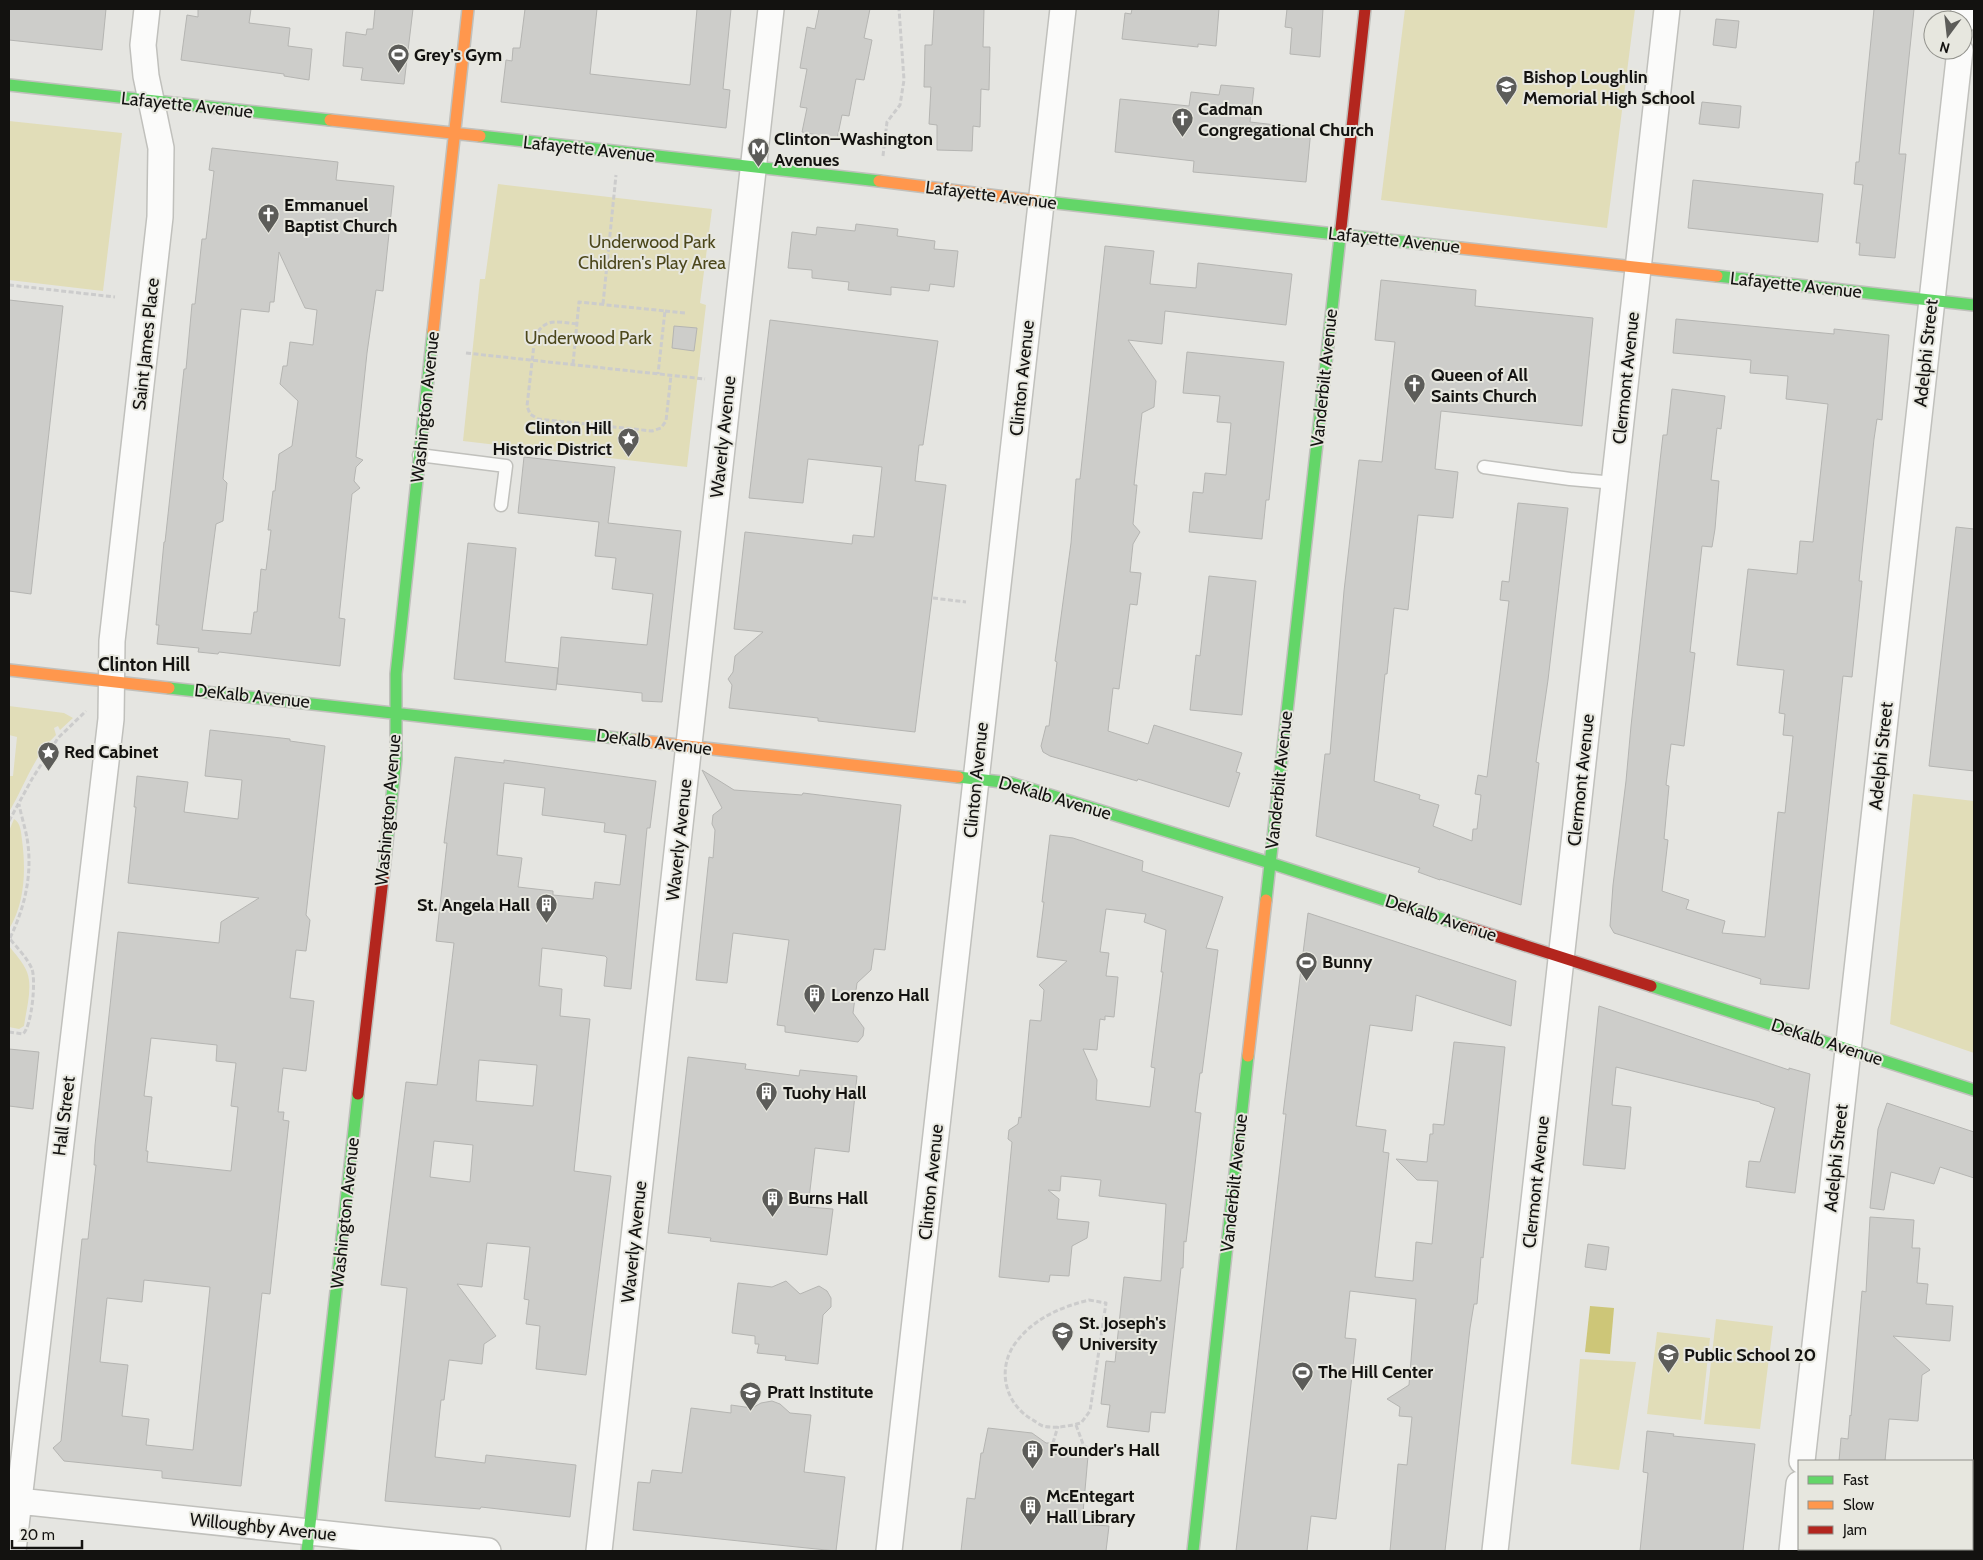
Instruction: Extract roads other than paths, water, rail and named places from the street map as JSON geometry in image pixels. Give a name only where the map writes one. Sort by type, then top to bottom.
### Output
[{"type":"main road","name":"Washington Avenue","points":[[308,1542],[396,759],[396,674],[468,9]]},
{"type":"main road","name":"Vanderbilt Avenue","points":[[1193,1551],[1365,9]]},
{"type":"main road","name":"Lafayette Avenue","points":[[9,85],[454,135],[753,166],[1042,201],[1974,305]]},
{"type":"main road","name":"DeKalb Avenue","points":[[9,670],[396,712],[1011,783],[1270,863],[1974,1090]]},
{"type":"street","name":"Saint James Place","points":[[112,681],[112,641],[160,216],[161,148],[151,101],[143,45],[147,9]]},
{"type":"street","name":"Waverly Avenue","points":[[599,1551],[771,9]]},
{"type":"street","name":"Clinton Avenue","points":[[889,1551],[1063,9]]},
{"type":"street","name":"Clermont Avenue","points":[[1495,1551],[1667,9]]},
{"type":"street","name":"Adelphi Street","points":[[1802,1460],[1959,60]]},
{"type":"street","name":"Hall Street","points":[[14,1551],[14,1500],[111,719],[112,681]]},
{"type":"street","points":[[1792,1551],[1798,1494]]},
{"type":"street","name":"Willoughby Avenue","points":[[14,1500],[308,1542],[488,1551]]},
{"type":"lane","points":[[419,455],[506,466],[501,505]]},
{"type":"lane","points":[[1484,467],[1614,483]]},
{"type":"place","name":"Grey's Gym","points":[[398,74]]},
{"type":"place","name":"Bishop Loughlin Memorial High School","points":[[1507,106]]},
{"type":"place","name":"Cadman Congregational Church","points":[[1182,138]]},
{"type":"place","name":"Clinton–Washington Avenues","points":[[758,168]]},
{"type":"place","name":"Emmanuel Baptist Church","points":[[268,234]]},
{"type":"place","name":"Queen of All Saints Church","points":[[1415,404]]},
{"type":"place","name":"Clinton Hill Historic District","points":[[628,457]]},
{"type":"place","name":"Red Cabinet","points":[[48,771]]},
{"type":"place","name":"St. Angela Hall","points":[[546,924]]},
{"type":"place","name":"Bunny","points":[[1306,981]]},
{"type":"place","name":"Lorenzo Hall","points":[[815,1014]]},
{"type":"place","name":"Tuohy Hall","points":[[767,1112]]},
{"type":"place","name":"Burns Hall","points":[[772,1217]]},
{"type":"place","name":"St. Joseph's University","points":[[1063,1352]]},
{"type":"place","name":"Public School 20","points":[[1668,1374]]},
{"type":"place","name":"The Hill Center","points":[[1302,1391]]},
{"type":"place","name":"Pratt Institute","points":[[751,1411]]},
{"type":"place","name":"Founder's Hall","points":[[1033,1469]]},
{"type":"place","name":"McEntegart Hall Library","points":[[1030,1525]]},
{"type":"district","name":"Clinton Hill","points":[[144,664]]},
{"type":"park label","name":"Underwood Park Children's Play Area","points":[[652,252]]},
{"type":"park label","name":"Underwood Park","points":[[588,338]]}]
